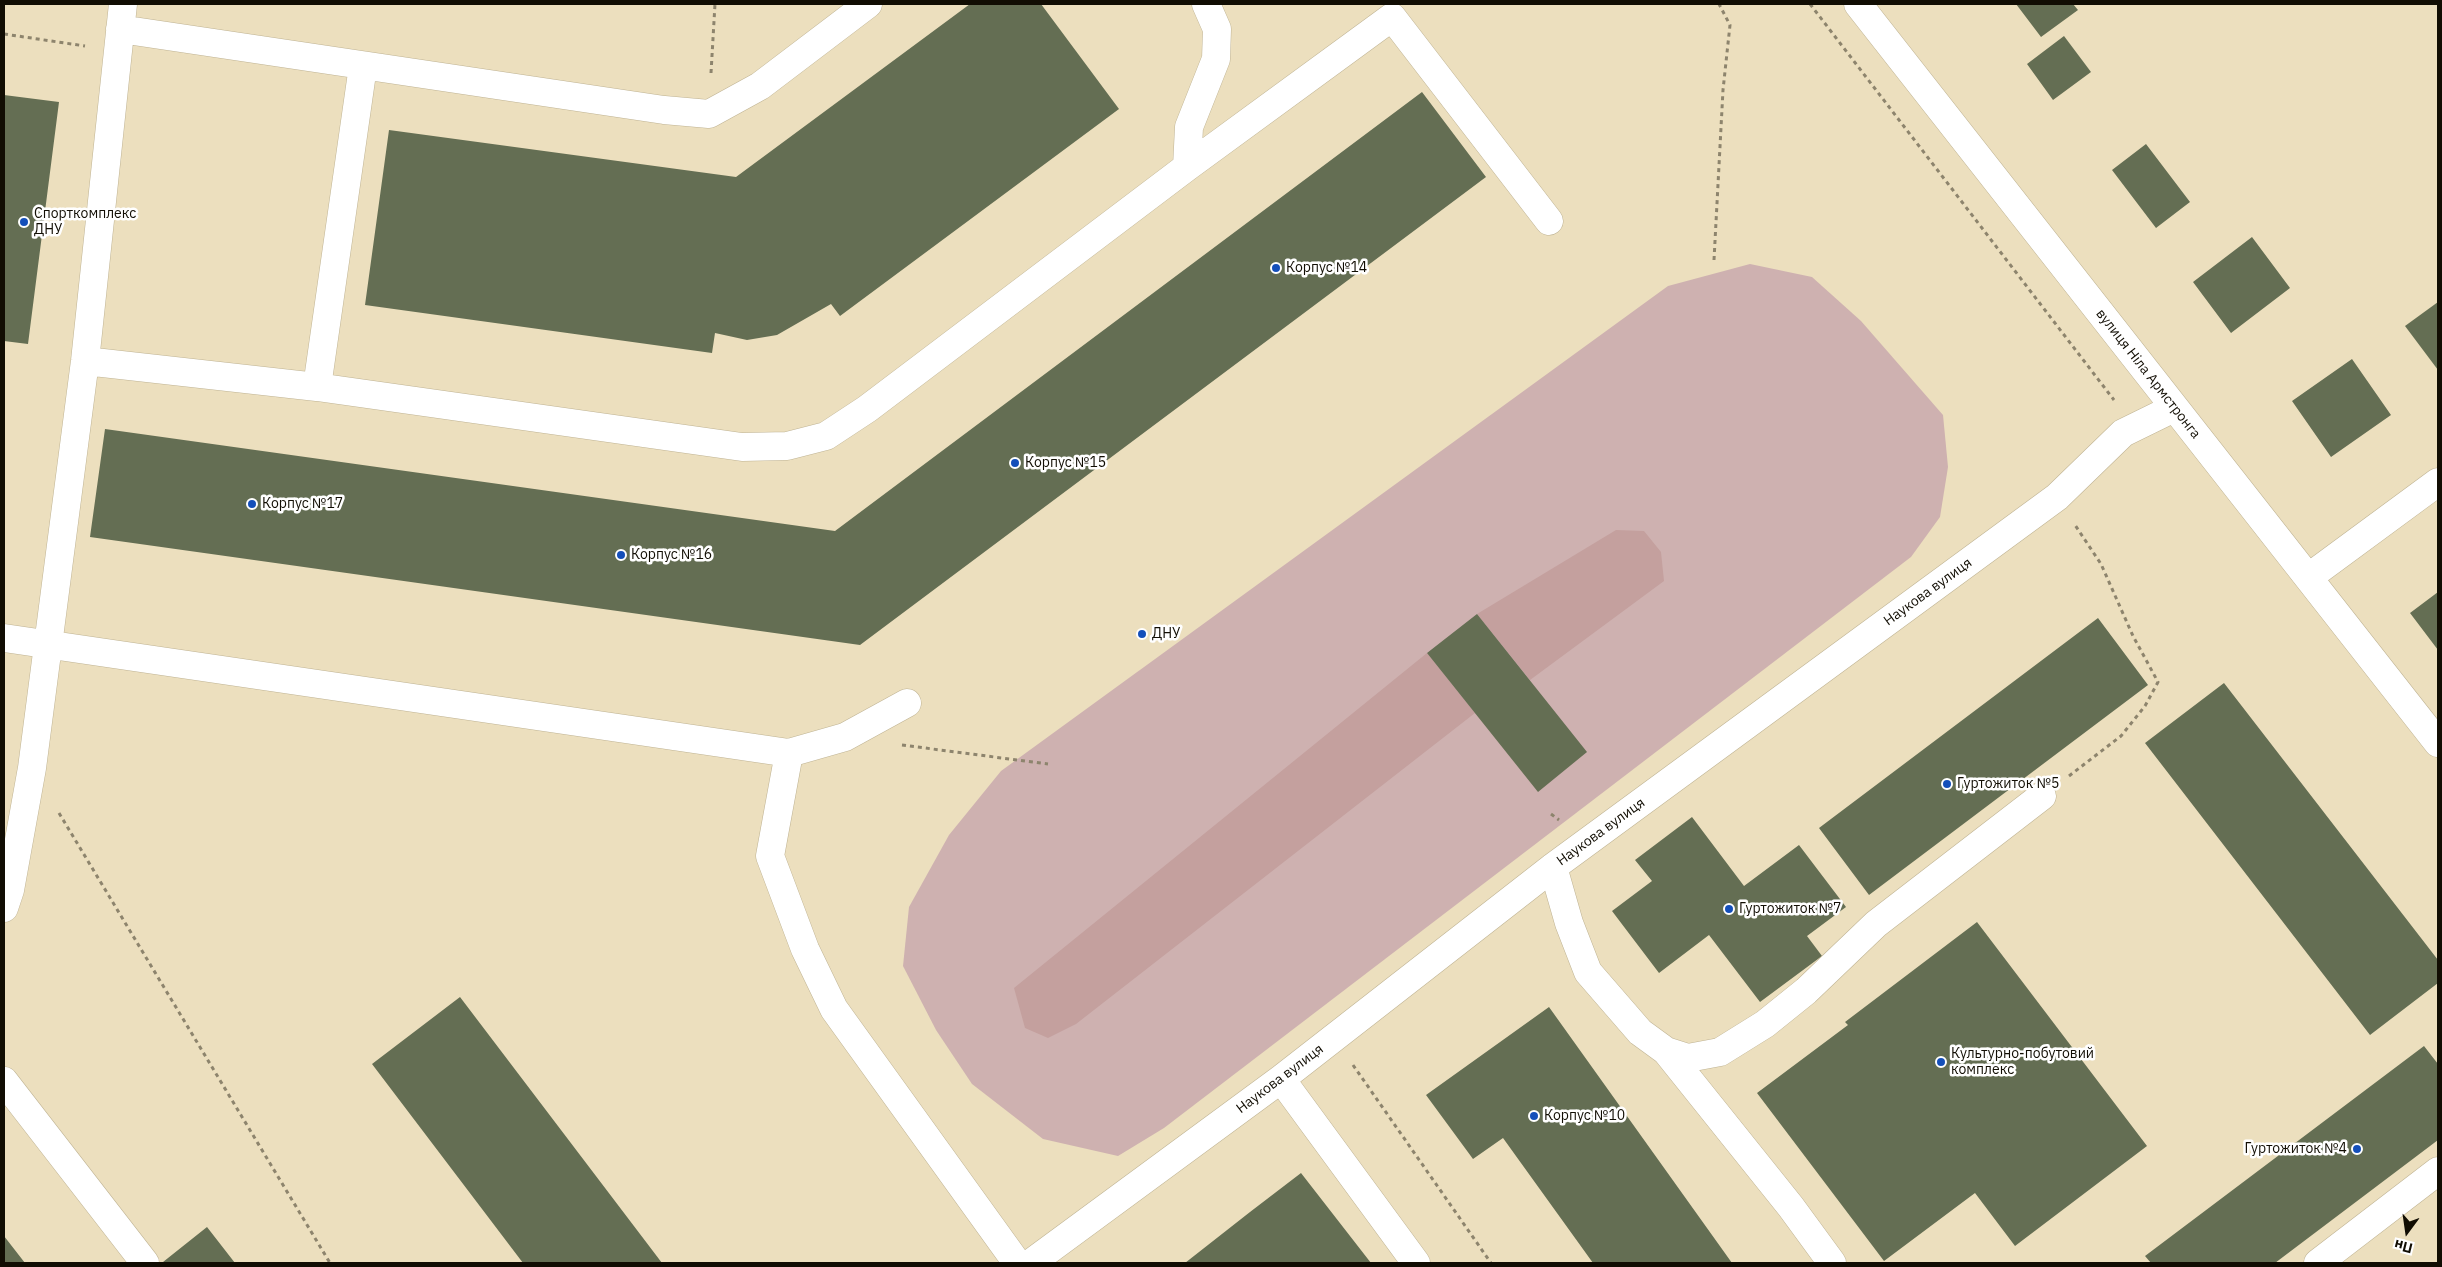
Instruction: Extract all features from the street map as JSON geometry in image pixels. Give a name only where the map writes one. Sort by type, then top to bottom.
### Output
[{"type":"street","points":[[4,908],[10,890],[32,768],[85,361],[120,28],[363,66],[664,110],[708,114],[760,86],[868,4]]},
{"type":"street","points":[[1187,167],[1189,127],[1216,59],[1217,29],[1206,4]]},
{"type":"street","name":"вулиця Ніла Армстронга","points":[[1858,4],[2438,744]]},
{"type":"street","points":[[85,361],[317,387],[742,447],[787,446],[826,436],[867,409],[1187,167],[1392,17],[1549,221]]},
{"type":"street","points":[[317,387],[363,66]]},
{"type":"street","name":"Наукова вулиця","points":[[1031,1263],[1281,1080],[1553,867],[2057,497],[2123,433],[2174,408]]},
{"type":"street","points":[[2309,577],[2438,482]]},
{"type":"street","points":[[4,638],[789,753],[845,737],[907,703]]},
{"type":"street","points":[[789,753],[770,856],[805,949],[834,1009],[1017,1263]]},
{"type":"street","points":[[1666,1052],[1688,1058],[1720,1052],[1765,1024],[1806,991],[1876,924],[2042,796]]},
{"type":"street","points":[[1553,867],[1568,923],[1588,972],[1640,1032],[1666,1052],[1791,1207],[1832,1263]]},
{"type":"street","points":[[1281,1080],[1416,1263]]},
{"type":"street","points":[[4,1081],[145,1263]]},
{"type":"street","points":[[2318,1263],[2438,1171]]},
{"type":"path","points":[[708,114],[715,4]]},
{"type":"path","points":[[1714,260],[1723,90],[1730,25],[1719,4]]},
{"type":"path","points":[[1810,4],[2135,427]]},
{"type":"path","points":[[4,34],[120,28]]},
{"type":"path","points":[[2042,796],[2120,736],[2145,706],[2158,682],[2133,636],[2101,564],[2057,497]]},
{"type":"path","points":[[845,737],[1048,764]]},
{"type":"path","points":[[32,768],[330,1263]]},
{"type":"path","points":[[1334,1038],[1491,1263]]},
{"type":"shaded area","points":[[1750,264],[1812,277],[1861,321],[1943,415],[1948,467],[1940,517],[1911,557],[1164,1128],[1118,1156],[1043,1139],[972,1084],[936,1030],[903,966],[909,907],[949,835],[1001,771],[1668,286]]},
{"type":"shaded area","points":[[1616,530],[1644,531],[1661,552],[1664,581],[1530,680],[1477,614]]},
{"type":"shaded area","points":[[1427,653],[1475,713],[1076,1024],[1048,1038],[1025,1028],[1014,988]]},
{"type":"building","points":[[970,4],[1041,4],[1119,109],[840,316],[831,304],[777,335],[747,340],[715,333],[712,353],[365,305],[389,130],[736,177]]},
{"type":"building","points":[[2016,4],[2073,4],[2078,10],[2041,37]]},
{"type":"building","points":[[2064,36],[2091,72],[2053,100],[2027,64]]},
{"type":"building","points":[[1422,92],[1486,177],[860,645],[90,537],[105,429],[835,531]]},
{"type":"building","name":"Спорткомплекс ДНУ","points":[[4,95],[59,102],[28,344],[4,341]]},
{"type":"building","points":[[2146,144],[2190,202],[2156,228],[2112,170]]},
{"type":"building","points":[[2252,237],[2290,288],[2231,333],[2193,282]]},
{"type":"building","points":[[2438,302],[2438,370],[2405,326]]},
{"type":"building","points":[[2352,359],[2391,415],[2331,457],[2292,401]]},
{"type":"building","points":[[2438,592],[2438,650],[2410,613]]},
{"type":"building","points":[[1477,614],[1587,752],[1538,792],[1427,653]]},
{"type":"building","name":"Гуртожиток №5","points":[[2098,618],[2148,685],[1869,895],[1819,828]]},
{"type":"building","points":[[2224,683],[2438,960],[2438,983],[2370,1035],[2145,743]]},
{"type":"building","name":"Гуртожиток №7","points":[[1692,817],[1744,886],[1799,845],[1846,907],[1807,936],[1822,956],[1760,1002],[1709,935],[1659,973],[1612,911],[1652,881],[1635,860]]},
{"type":"building","name":"Культурно-побутовий комплекс","points":[[1977,922],[2147,1146],[2015,1246],[1975,1193],[1884,1261],[1757,1093],[1848,1025],[1845,1022]]},
{"type":"building","points":[[460,997],[662,1263],[523,1263],[372,1064]]},
{"type":"building","name":"Корпус №10","points":[[1549,1007],[1732,1263],[1593,1263],[1503,1138],[1473,1159],[1426,1095]]},
{"type":"building","name":"Гуртожиток №4","points":[[2424,1046],[2438,1064],[2438,1140],[2275,1263],[2151,1263],[2145,1256]]},
{"type":"building","points":[[1301,1173],[1371,1263],[1185,1263],[1250,1212]]},
{"type":"building","points":[[207,1227],[235,1263],[163,1262]]},
{"type":"building","points":[[4,1236],[25,1263],[4,1263]]},
{"type":"place","name":"Спорткомплекс ДНУ","points":[[24,222]]},
{"type":"place","name":"Корпус №14","points":[[1276,268]]},
{"type":"place","name":"Корпус №15","points":[[1015,463]]},
{"type":"place","name":"Корпус №17","points":[[252,504]]},
{"type":"place","name":"Корпус №16","points":[[621,555]]},
{"type":"place","name":"ДНУ","points":[[1142,634]]},
{"type":"place","name":"Гуртожиток №5","points":[[1947,784]]},
{"type":"place","name":"Гуртожиток №7","points":[[1729,909]]},
{"type":"place","name":"Культурно-побутовий комплекс","points":[[1941,1062]]},
{"type":"place","name":"Корпус №10","points":[[1534,1116]]},
{"type":"place","name":"Гуртожиток №4","points":[[2357,1149]]}]
